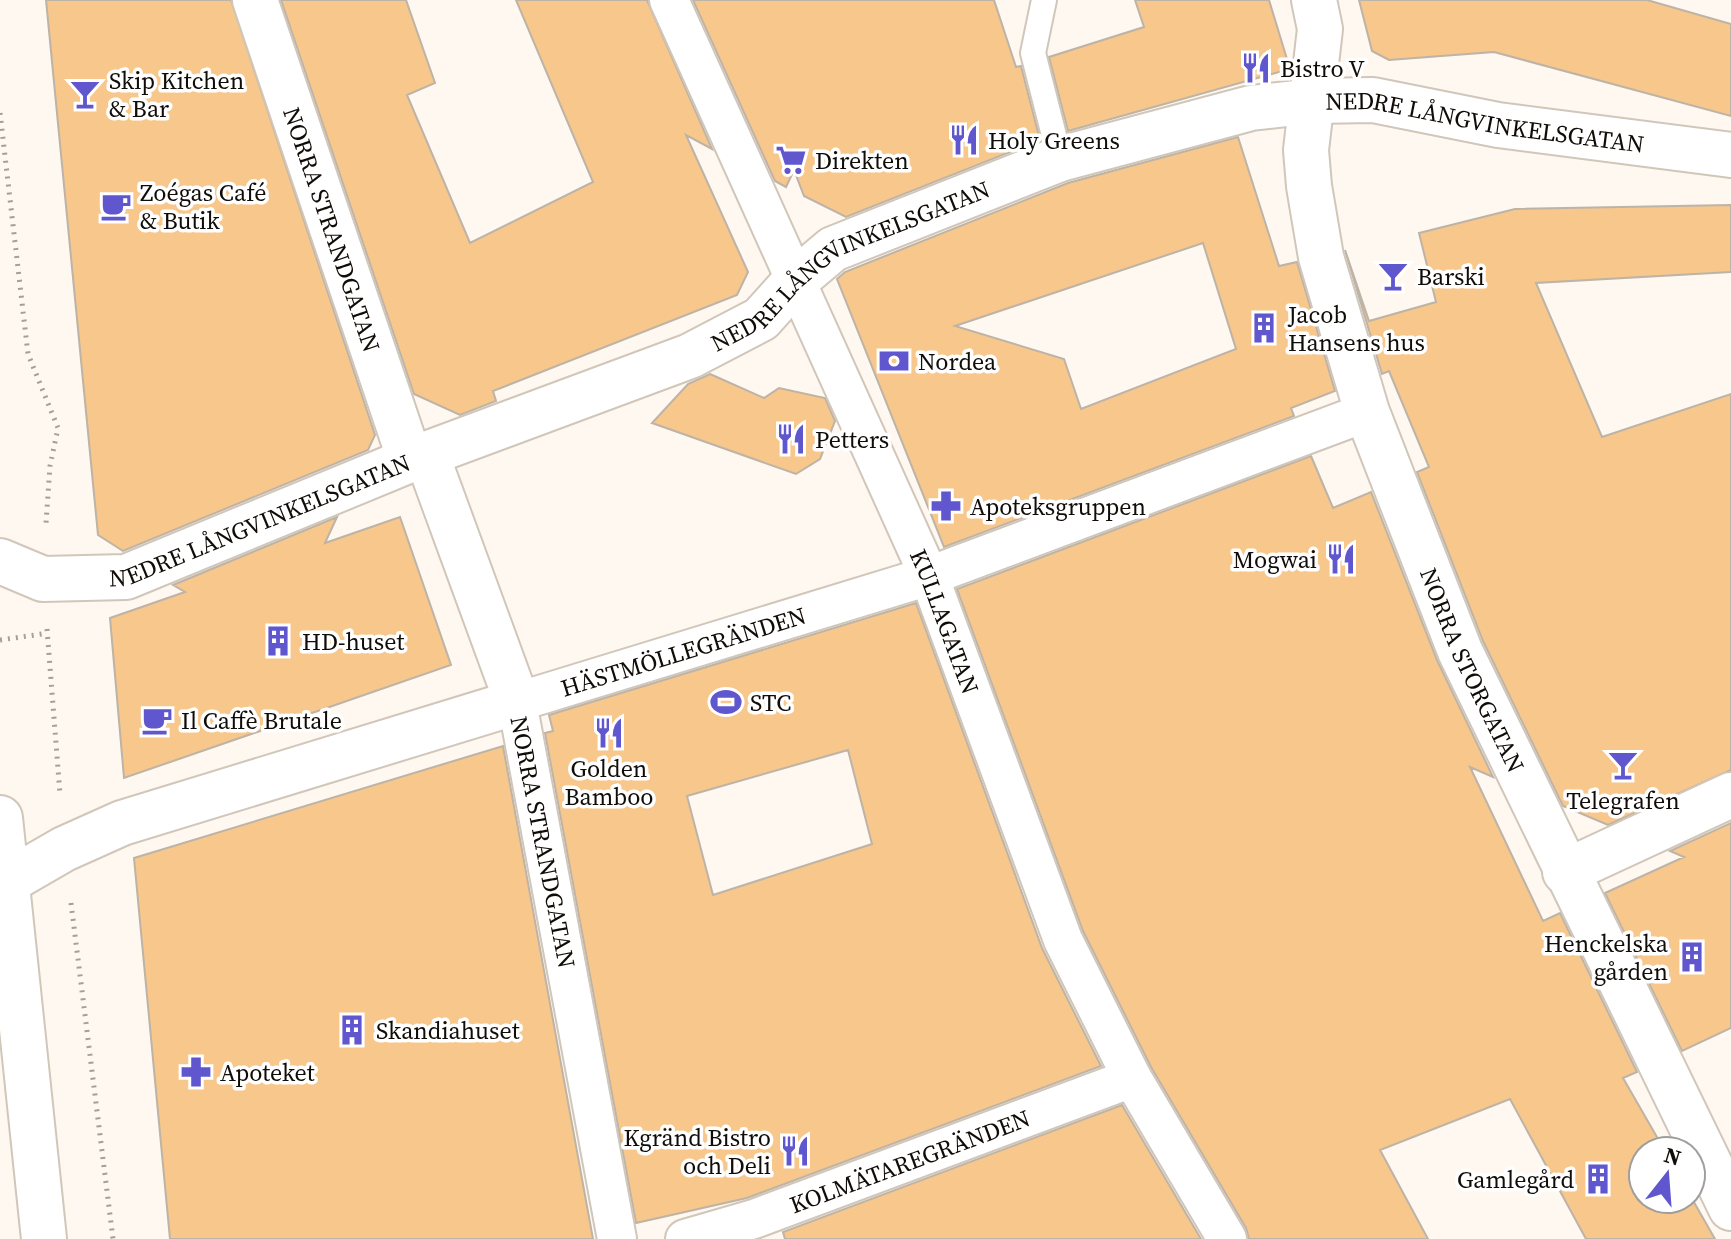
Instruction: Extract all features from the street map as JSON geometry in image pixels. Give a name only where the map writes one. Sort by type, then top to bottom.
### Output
[{"type":"street","name":"NORRA STRANDGATAN","points":[[255,0],[419,458],[517,702],[617,1239]]},
{"type":"street","name":"KULLAGATAN","points":[[669,0],[929,576],[1063,940],[1132,1078],[1227,1239]]},
{"type":"street","name":"NORRA STORGATAN","points":[[1314,0],[1320,29],[1306,150],[1316,238],[1367,412],[1460,651],[1731,1208]]},
{"type":"street","name":"NEDRE LÅNGVINKELSGATAN","points":[[0,561],[43,579],[126,577],[419,458],[690,356],[761,319],[795,281],[833,249],[1060,159],[1251,108],[1314,101],[1373,100],[1498,125],[1731,155]]},
{"type":"street","name":"HÄSTMÖLLEGRÄNDEN","points":[[2,884],[64,849],[122,823],[929,576],[1367,412]]},
{"type":"street","points":[[1565,872],[1731,795]]},
{"type":"street","points":[[0,818],[2,884],[44,1239]]},
{"type":"street","name":"KOLMÄTAREGRÄNDEN","points":[[685,1239],[757,1229],[1132,1078]]},
{"type":"lane","points":[[1044,0],[1033,53],[1060,159]]},
{"type":"path","points":[[0,113],[28,354],[58,428],[50,466]]},
{"type":"path","points":[[0,640],[47,633]]},
{"type":"building","points":[[46,0],[231,0],[375,435],[368,450],[123,551],[98,535]]},
{"type":"building","points":[[281,0],[406,0],[435,83],[407,95],[470,243],[593,182],[516,0],[647,0],[712,149],[686,135],[748,272],[737,295],[493,391],[496,401],[460,415],[414,394]]},
{"type":"building","points":[[693,0],[994,0],[1016,67],[1021,66],[1040,140],[846,217],[804,196],[794,170],[786,187],[775,181]]},
{"type":"building","points":[[1135,0],[1269,0],[1290,69],[1068,131],[1049,57],[1144,27]]},
{"type":"building","points":[[1359,0],[1647,0],[1731,24],[1731,116],[1494,52],[1389,60],[1372,51]]},
{"type":"building","points":[[1238,137],[1279,266],[1297,262],[1335,391],[1291,408],[1294,416],[944,547],[837,279],[845,272],[1068,183]],"holes":[[[1203,243],[1236,349],[1081,409],[1064,359],[955,326]]]},
{"type":"building","points":[[1731,205],[1731,272],[1536,283],[1602,437],[1731,394],[1731,770],[1608,825],[1563,806],[1483,641],[1417,472],[1429,467],[1389,371],[1382,374],[1345,250],[1369,321],[1436,302],[1419,233],[1515,209]]},
{"type":"building","points":[[710,374],[764,398],[779,388],[825,398],[835,421],[820,459],[796,474],[652,423],[688,384]]},
{"type":"building","points":[[1311,456],[1333,508],[1371,492],[1437,660],[1493,777],[1470,767],[1543,921],[1560,913],[1637,1072],[1623,1078],[1656,1135],[1627,1135],[1627,1215],[1701,1215],[1715,1239],[1586,1239],[1510,1099],[1380,1150],[1428,1239],[1249,1239],[1246,1228],[1151,1067],[1083,931],[957,589]]},
{"type":"building","name":"HD-huset","points":[[337,517],[325,543],[400,517],[451,665],[124,778],[110,618],[185,592],[173,585]]},
{"type":"building","points":[[916,603],[1042,948],[1101,1066],[747,1198],[636,1223],[545,733],[553,731],[549,715]],"holes":[[[848,750],[872,844],[713,895],[687,796]]]},
{"type":"building","name":"Skandiahuset","points":[[503,746],[593,1239],[170,1239],[134,858]]},
{"type":"building","name":"Henckelska gården","points":[[1731,823],[1731,1028],[1682,1051],[1605,893],[1684,857],[1670,851]]},
{"type":"building","points":[[1122,1105],[1201,1239],[785,1239],[783,1232]]},
{"type":"place","name":"Bistro V","points":[[1256,68]]},
{"type":"place","name":"Skip Kitchen & Bar","points":[[85,94]]},
{"type":"place","name":"Holy Greens","points":[[964,140]]},
{"type":"place","name":"Direkten","points":[[791,160]]},
{"type":"place","name":"Zoégas Café & Butik","points":[[116,206]]},
{"type":"place","name":"Barski","points":[[1393,276]]},
{"type":"place","name":"Jacob Hansens hus","points":[[1264,328]]},
{"type":"place","name":"Nordea","points":[[894,361]]},
{"type":"place","name":"Petters","points":[[791,439]]},
{"type":"place","name":"Apoteksgruppen","points":[[946,506]]},
{"type":"place","name":"Mogwai","points":[[1341,559]]},
{"type":"place","name":"HD-huset","points":[[278,641]]},
{"type":"place","name":"STC","points":[[726,702]]},
{"type":"place","name":"Il Caffè Brutale","points":[[157,720]]},
{"type":"place","name":"Golden Bamboo","points":[[609,733]]},
{"type":"place","name":"Telegrafen","points":[[1623,765]]},
{"type":"place","name":"Henckelska gården","points":[[1692,957]]},
{"type":"place","name":"Skandiahuset","points":[[352,1030]]},
{"type":"place","name":"Apoteket","points":[[196,1072]]},
{"type":"place","name":"Kgränd Bistro och Deli","points":[[795,1151]]},
{"type":"place","name":"Gamlegård","points":[[1598,1179]]}]
